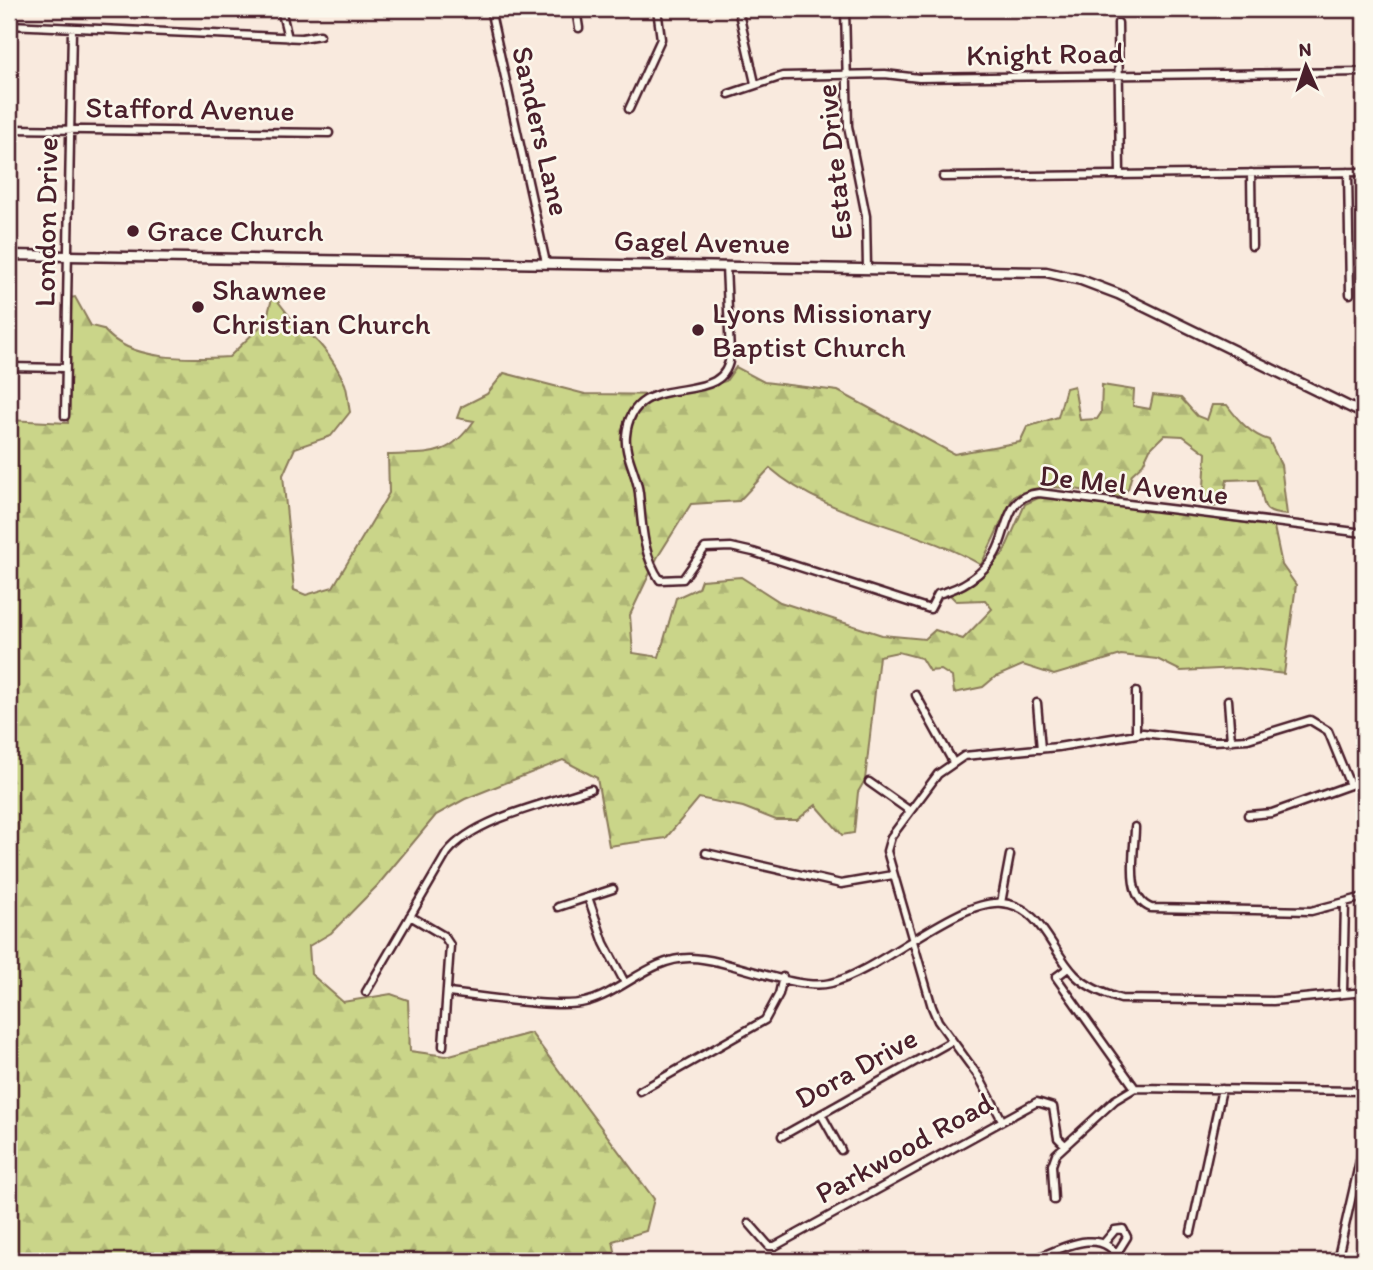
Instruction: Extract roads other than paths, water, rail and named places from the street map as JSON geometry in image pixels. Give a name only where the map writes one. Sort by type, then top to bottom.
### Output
[{"type":"street","points":[[281,9],[288,38]]},
{"type":"street","name":"Sanders Lane","points":[[490,9],[546,262]]},
{"type":"street","points":[[576,9],[579,28]]},
{"type":"street","points":[[629,109],[661,39],[657,9]]},
{"type":"street","points":[[738,9],[755,83]]},
{"type":"street","name":"Estate Drive","points":[[845,9],[850,139],[866,216],[867,268]]},
{"type":"street","points":[[1118,23],[1120,175]]},
{"type":"street","points":[[9,25],[288,38],[320,35]]},
{"type":"street","name":"London Drive","points":[[65,416],[72,28]]},
{"type":"street","name":"Knight Road","points":[[730,94],[755,83],[783,76],[885,74],[919,78],[1364,72]]},
{"type":"street","name":"Stafford Avenue","points":[[9,129],[329,133]]},
{"type":"street","points":[[1348,172],[1350,294]]},
{"type":"street","points":[[943,177],[1364,172]]},
{"type":"street","points":[[1251,173],[1252,247]]},
{"type":"street","name":"Gagel Avenue","points":[[9,255],[1034,271],[1081,280],[1149,309],[1364,414]]},
{"type":"street","name":"De Mel Avenue","points":[[726,266],[729,367],[723,377],[708,386],[658,392],[638,407],[626,434],[625,444],[637,476],[649,563],[660,580],[684,579],[705,548],[732,547],[930,609],[938,594],[965,583],[982,571],[998,548],[1015,504],[1028,495],[1040,493],[1364,533]]},
{"type":"street","points":[[9,367],[65,368]]},
{"type":"street","points":[[1136,692],[1136,733]]},
{"type":"street","points":[[916,695],[953,762]]},
{"type":"street","points":[[1228,700],[1231,741]]},
{"type":"street","points":[[1037,703],[1041,749]]},
{"type":"street","points":[[1002,1120],[979,1077],[952,1041],[932,1007],[893,875],[888,844],[938,774],[953,762],[970,755],[1041,749],[1136,733],[1231,741],[1248,739],[1300,721],[1316,722],[1328,731],[1350,785]]},
{"type":"street","points":[[1248,815],[1272,813],[1364,780]]},
{"type":"street","points":[[869,782],[910,811]]},
{"type":"street","points":[[366,992],[447,853],[464,835],[591,789]]},
{"type":"street","points":[[1135,827],[1135,892],[1146,906],[1158,909],[1311,911],[1364,897]]},
{"type":"street","points":[[706,853],[841,884],[893,875]]},
{"type":"street","points":[[1002,903],[1010,855]]},
{"type":"street","points":[[558,907],[613,888]]},
{"type":"street","points":[[588,897],[604,943],[625,983]]},
{"type":"street","points":[[448,993],[573,1004],[588,1002],[666,962],[689,958],[783,978],[830,983],[978,905],[1002,903],[1030,915],[1068,968],[1093,988],[1121,999],[1273,1001],[1364,992]]},
{"type":"street","points":[[1343,992],[1345,903]]},
{"type":"street","points":[[410,916],[444,936],[450,945],[443,1046]]},
{"type":"street","points":[[1068,968],[1056,977],[1135,1088]]},
{"type":"street","points":[[640,1091],[765,1020],[772,1011],[783,978]]},
{"type":"street","name":"Dora Drive","points":[[782,1136],[952,1041]]},
{"type":"street","points":[[1054,1200],[1053,1159],[1115,1100],[1135,1088],[1364,1091]]},
{"type":"street","points":[[1191,1232],[1222,1089]]},
{"type":"street","name":"Parkwood Road","points":[[749,1223],[769,1246],[775,1246],[1037,1102],[1047,1102],[1056,1112],[1058,1138],[1065,1145]]},
{"type":"street","points":[[821,1114],[841,1150]]},
{"type":"street","points":[[1338,1261],[1364,1143]]},
{"type":"street","points":[[1104,1243],[1115,1230],[1123,1229],[1127,1237],[1117,1253]]},
{"type":"street","points":[[1030,1261],[1083,1241],[1104,1243],[1117,1253],[1121,1261]]},
{"type":"place","name":"Grace Church","points":[[133,231]]},
{"type":"place","name":"Shawnee Christian Church","points":[[198,307]]},
{"type":"place","name":"Lyons Missionary Baptist Church","points":[[698,330]]}]
